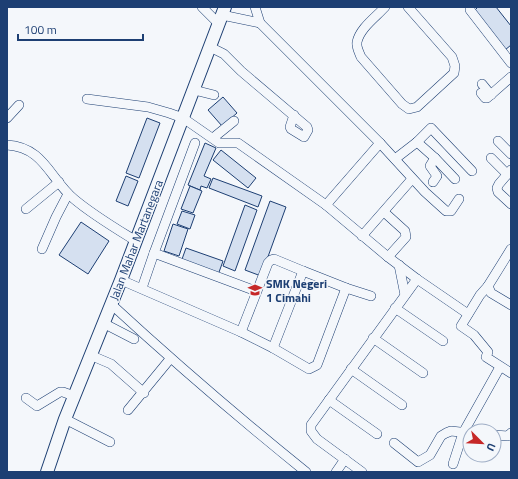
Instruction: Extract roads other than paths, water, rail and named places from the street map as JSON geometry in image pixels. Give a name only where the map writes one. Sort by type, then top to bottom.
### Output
[{"type":"main road","name":"Jalan Mahar Martanegara","points":[[49,471],[65,419],[121,280],[222,15]]},
{"type":"street","points":[[202,7],[222,15],[260,22]]},
{"type":"street","points":[[255,7],[260,22],[380,143],[425,192],[446,211],[451,211],[459,199]]},
{"type":"street","points":[[386,7],[363,30],[356,43],[357,49],[402,104],[409,109],[417,107],[454,73],[456,66],[452,57],[408,7]]},
{"type":"street","points":[[470,7],[470,10],[511,63]]},
{"type":"street","points":[[210,47],[224,54],[257,85],[294,115]]},
{"type":"street","points":[[481,93],[485,98],[487,98],[511,78]]},
{"type":"street","points":[[482,84],[491,95]]},
{"type":"street","points":[[194,90],[214,95]]},
{"type":"street","points":[[87,99],[148,107],[183,118],[219,143],[238,143],[326,205],[398,266],[468,314]]},
{"type":"street","points":[[7,118],[19,105]]},
{"type":"street","points":[[213,138],[234,121]]},
{"type":"street","points":[[395,159],[418,142],[431,128],[472,171]]},
{"type":"street","points":[[498,141],[511,154]]},
{"type":"street","points":[[418,142],[455,179]]},
{"type":"street","points":[[326,205],[380,143]]},
{"type":"street","points":[[142,288],[195,144]]},
{"type":"street","points":[[7,145],[22,147],[32,152],[39,158],[68,194],[75,200],[136,241]]},
{"type":"street","points":[[433,182],[437,176],[430,166],[435,158]]},
{"type":"street","points":[[491,158],[509,172],[497,188],[498,192],[511,204]]},
{"type":"street","points":[[362,236],[412,179]]},
{"type":"street","points":[[26,209],[59,182]]},
{"type":"street","points":[[42,249],[56,216],[68,194]]},
{"type":"street","points":[[384,212],[405,230],[406,234],[406,237],[388,257]]},
{"type":"street","points":[[511,249],[461,326],[474,335],[488,352],[486,357],[511,373]]},
{"type":"street","points":[[154,254],[256,291]]},
{"type":"street","points":[[241,332],[268,262],[271,260],[371,296]]},
{"type":"street","points":[[398,266],[405,294]]},
{"type":"street","points":[[273,348],[302,271]]},
{"type":"street","points":[[362,472],[317,439],[310,428],[372,338],[417,279]]},
{"type":"street","points":[[121,280],[241,332],[273,348],[309,369],[317,365],[346,288]]},
{"type":"street","points":[[488,286],[491,293],[511,305]]},
{"type":"street","points":[[111,304],[170,359],[239,418],[306,472]]},
{"type":"street","points":[[395,308],[443,341]]},
{"type":"street","points":[[103,323],[134,339]]},
{"type":"street","points":[[372,338],[423,373]]},
{"type":"street","points":[[90,355],[111,364],[144,393]]},
{"type":"street","points":[[128,410],[144,393],[170,359]]},
{"type":"street","points":[[471,423],[500,367]]},
{"type":"street","points":[[351,369],[402,405]]},
{"type":"street","points":[[26,398],[37,406],[60,392],[74,396]]},
{"type":"street","points":[[329,400],[377,434]]},
{"type":"street","points":[[65,419],[110,442]]},
{"type":"street","points":[[394,444],[418,462],[430,455],[441,436],[451,432],[462,433]]},
{"type":"street","points":[[502,436],[508,436],[511,433]]},
{"type":"street","points":[[453,464],[462,443]]},
{"type":"street","points":[[336,472],[345,459]]},
{"type":"place","name":"SMK Negeri 1 Cimahi","points":[[255,290]]}]
